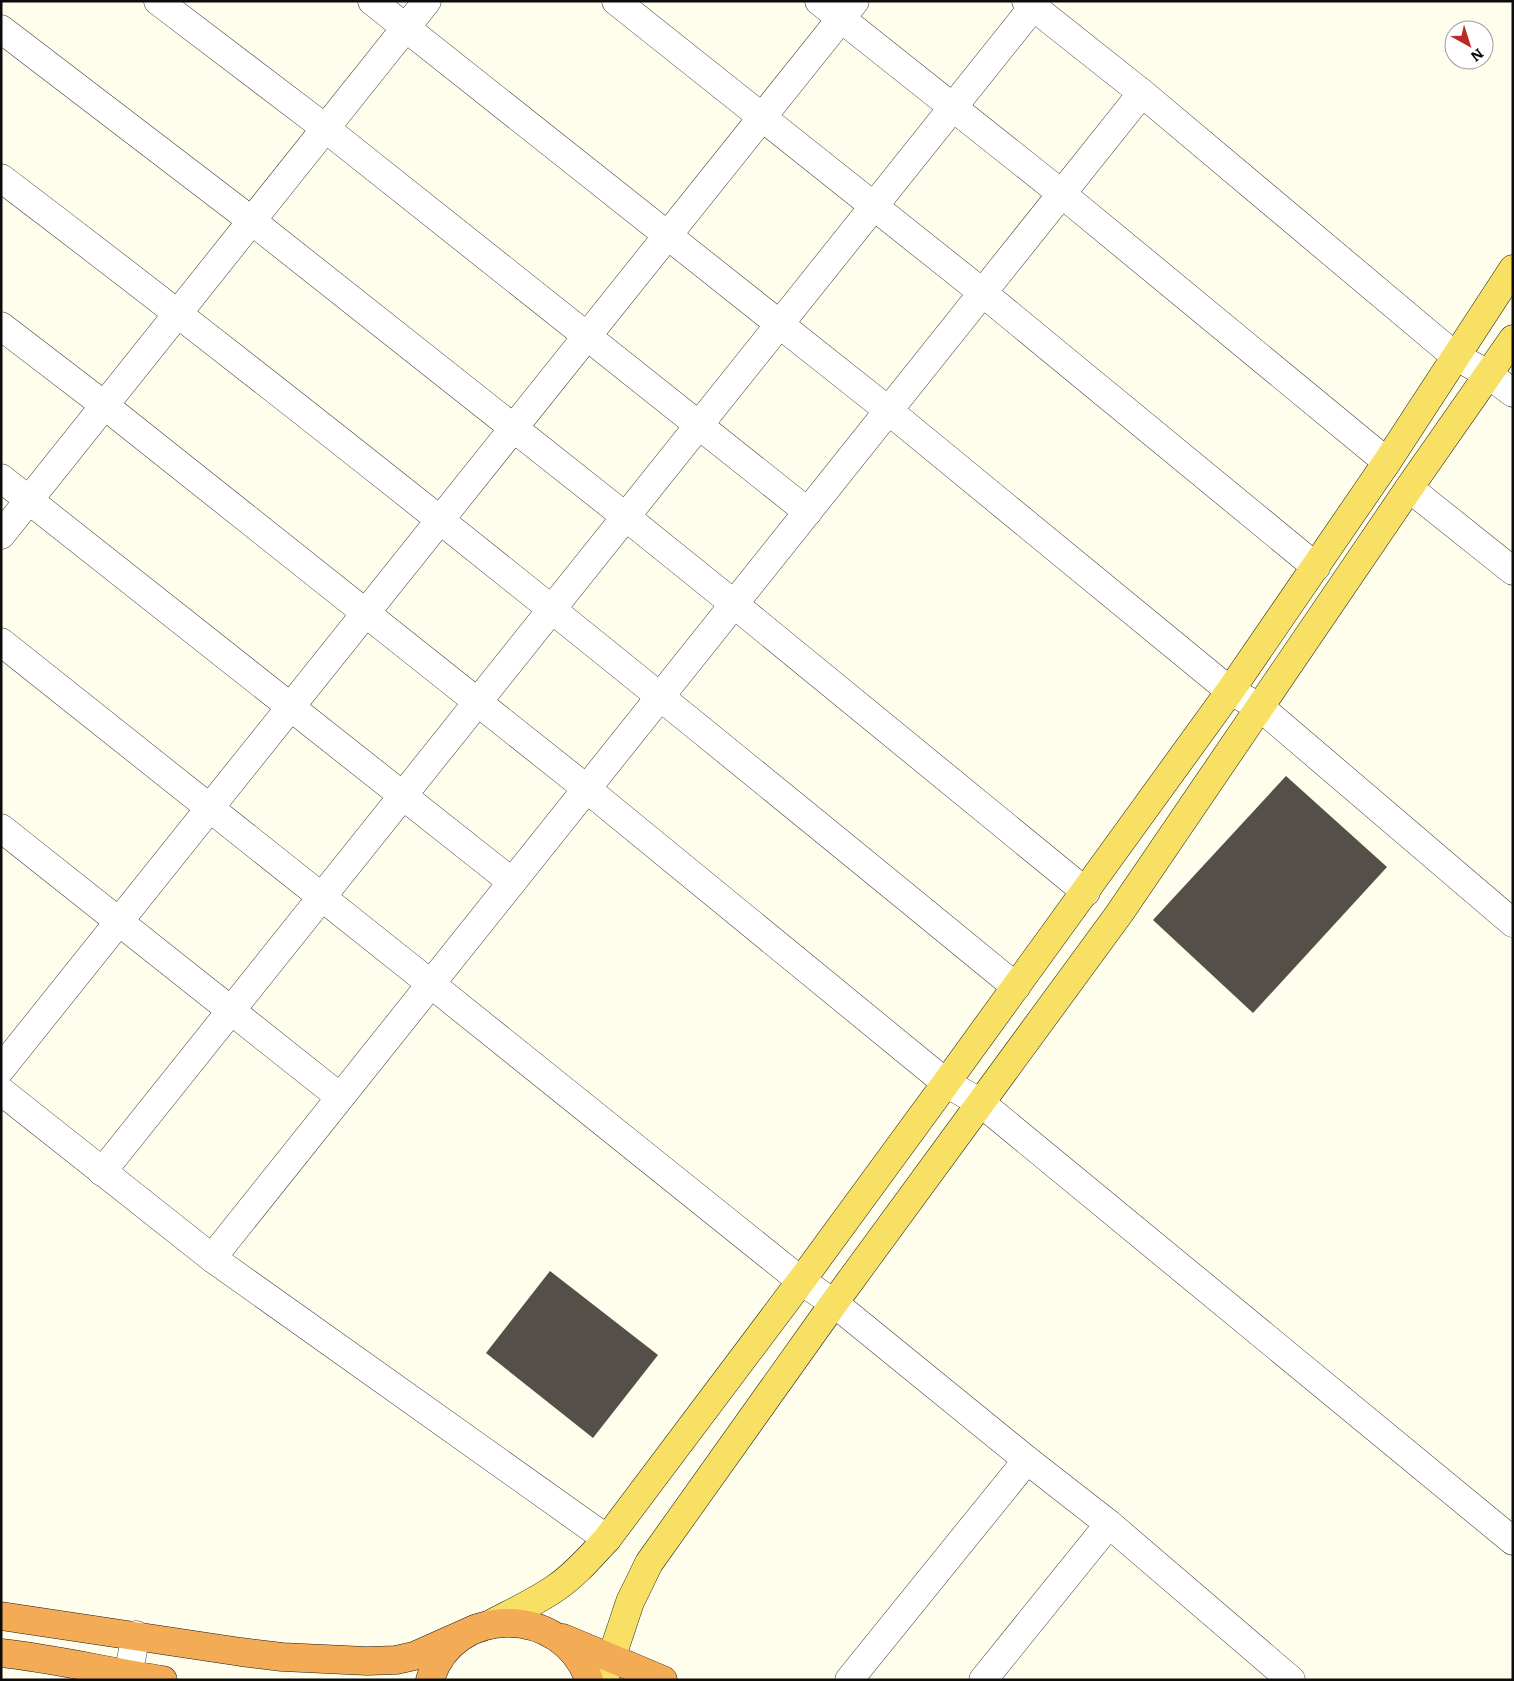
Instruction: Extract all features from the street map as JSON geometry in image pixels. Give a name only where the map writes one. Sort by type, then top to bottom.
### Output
[{"type":"highway","points":[[1,1616],[241,1652],[282,1657],[367,1661],[396,1660],[414,1656],[483,1627],[511,1622],[523,1623],[543,1629],[608,1669],[663,1680]]},
{"type":"highway","points":[[430,1680],[436,1666],[449,1648],[458,1640],[483,1627]]},
{"type":"highway","points":[[552,1634],[569,1646],[576,1654],[589,1680]]},
{"type":"highway","points":[[1,1652],[42,1657],[127,1677],[163,1680]]},
{"type":"main road","points":[[483,1627],[558,1587],[607,1539],[801,1281],[1086,892],[1230,691],[1387,462],[1513,269]]},
{"type":"main road","points":[[608,1669],[630,1602],[650,1563],[834,1303],[1119,914],[1513,338]]},
{"type":"street","points":[[158,1],[326,128],[808,512]]},
{"type":"street","points":[[372,1],[889,410],[1230,691],[1260,707],[1513,923]]},
{"type":"street","points":[[1,534],[427,1]]},
{"type":"street","points":[[616,1],[983,293],[1316,567]]},
{"type":"street","points":[[819,1],[848,10],[953,108],[1062,194],[1387,462]]},
{"type":"street","points":[[102,1172],[953,108],[1030,4],[1142,93],[1455,356],[1488,374],[1513,393]]},
{"type":"street","points":[[1,1069],[848,10]]},
{"type":"street","points":[[1,29],[252,221],[626,517],[1086,892]]},
{"type":"street","points":[[212,1258],[1142,93]]},
{"type":"street","points":[[1,178],[179,313],[552,609],[1016,987]]},
{"type":"street","points":[[1,326],[104,405],[587,789],[946,1083],[981,1103],[1513,1541]]},
{"type":"street","points":[[1,478],[512,882]]},
{"type":"street","points":[[1409,488],[1513,571]]},
{"type":"street","points":[[1,642],[801,1281],[834,1303],[1109,1524],[1291,1680]]},
{"type":"street","points":[[1,828],[340,1097]]},
{"type":"street","points":[[1,1091],[212,1258],[607,1539]]},
{"type":"street","points":[[849,1680],[1027,1460]]},
{"type":"street","points":[[983,1680],[1109,1524]]},
{"type":"street","points":[[127,1677],[136,1635]]},
{"type":"building","points":[[1286,776],[1387,867],[1253,1013],[1153,920]]},
{"type":"building","points":[[550,1271],[658,1355],[593,1438],[486,1353]]}]
